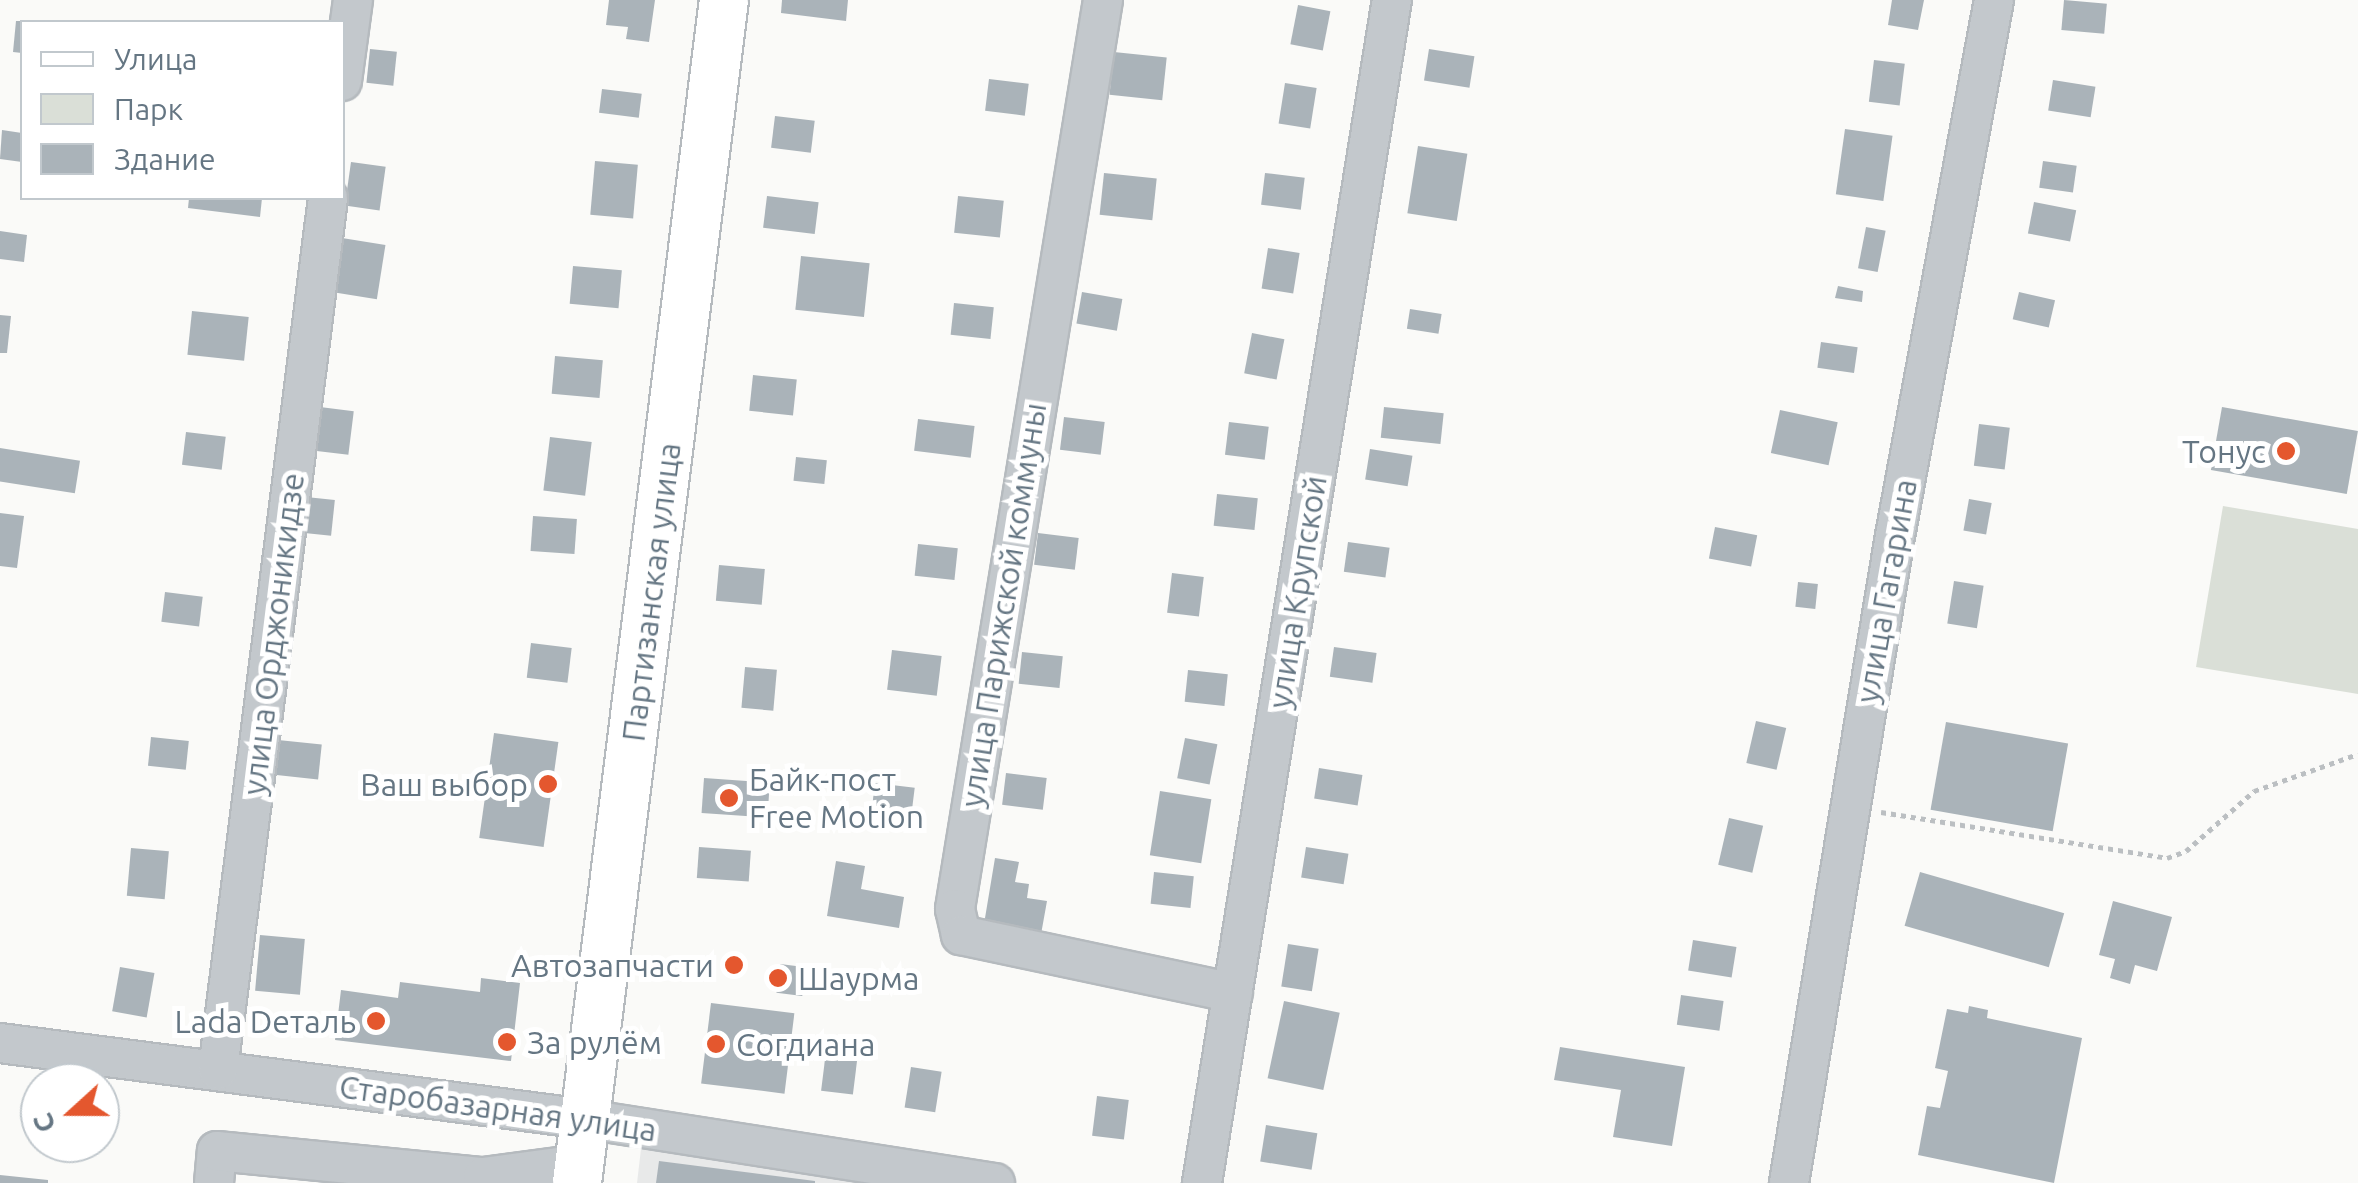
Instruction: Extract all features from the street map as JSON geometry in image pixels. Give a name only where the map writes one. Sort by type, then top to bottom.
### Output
[{"type":"main road","name":"Партизанская улица","points":[[581,1156],[724,0]]},
{"type":"street","points":[[345,59],[353,0]]},
{"type":"street","name":"улица Парижской коммуны","points":[[1102,0],[955,909],[961,936],[1233,993]]},
{"type":"street","name":"улица Крупской","points":[[1202,1183],[1392,0]]},
{"type":"street","name":"улица Гагарина","points":[[1789,1183],[1849,805],[1994,0]]},
{"type":"street","name":"улица Орджоникидзе","points":[[218,1070],[328,200]]},
{"type":"street","name":"Старобазарная улица","points":[[0,1043],[218,1070],[581,1156],[995,1183]]},
{"type":"street","points":[[214,1183],[218,1151],[338,1173],[402,1176],[483,1177],[581,1156]]},
{"type":"path","points":[[1849,805],[2020,839],[2166,858],[2186,851],[2254,791],[2358,754]]},
{"type":"shaded area","points":[[641,1149],[880,1183],[637,1183]]},
{"type":"green space","points":[[2223,506],[2358,529],[2358,694],[2196,667]]},
{"type":"building","points":[[609,0],[655,0],[649,42],[626,39],[628,27],[606,25]]},
{"type":"building","points":[[782,0],[848,0],[846,21],[781,13]]},
{"type":"building","points":[[1892,0],[1924,0],[1918,30],[1888,25]]},
{"type":"building","points":[[2064,0],[2107,4],[2104,34],[2061,30]]},
{"type":"building","points":[[1298,5],[1330,11],[1323,51],[1290,44]]},
{"type":"building","points":[[16,21],[20,21],[20,53],[13,52]]},
{"type":"building","points":[[370,49],[397,52],[393,86],[366,83]]},
{"type":"building","points":[[1429,49],[1474,56],[1469,88],[1424,81]]},
{"type":"building","points":[[1114,52],[1167,58],[1162,100],[1110,95]]},
{"type":"building","points":[[1874,60],[1905,64],[1900,105],[1869,102]]},
{"type":"building","points":[[989,79],[1029,84],[1025,116],[985,111]]},
{"type":"building","points":[[2053,80],[2095,87],[2091,117],[2048,111]]},
{"type":"building","points":[[1285,83],[1317,88],[1310,129],[1279,123]]},
{"type":"building","points":[[602,89],[642,94],[639,118],[599,113]]},
{"type":"building","points":[[775,116],[815,121],[811,153],[771,148]]},
{"type":"building","points":[[1845,129],[1893,136],[1883,201],[1836,194]]},
{"type":"building","points":[[2,130],[20,133],[20,162],[0,159]]},
{"type":"building","points":[[1418,146],[1467,154],[1457,221],[1407,213]]},
{"type":"building","points":[[595,161],[638,165],[633,219],[590,215]]},
{"type":"building","points":[[2043,161],[2077,166],[2073,192],[2039,188]]},
{"type":"building","points":[[351,162],[386,167],[380,210],[345,206]]},
{"type":"building","points":[[1104,173],[1157,179],[1152,220],[1100,215]]},
{"type":"building","points":[[1265,173],[1305,178],[1301,210],[1261,205]]},
{"type":"building","points":[[767,196],[819,202],[815,234],[763,228]]},
{"type":"building","points":[[958,196],[1004,201],[1000,238],[954,233]]},
{"type":"building","points":[[189,200],[262,200],[260,217],[188,208]]},
{"type":"building","points":[[2034,202],[2076,210],[2070,242],[2028,233]]},
{"type":"building","points":[[1866,227],[1886,231],[1878,272],[1858,268]]},
{"type":"building","points":[[0,231],[27,235],[24,262],[0,259]]},
{"type":"building","points":[[342,238],[385,245],[377,299],[333,292]]},
{"type":"building","points":[[1268,248],[1300,253],[1293,294],[1262,288]]},
{"type":"building","points":[[801,256],[870,263],[864,317],[795,310]]},
{"type":"building","points":[[573,266],[622,270],[619,308],[570,304]]},
{"type":"building","points":[[1838,286],[1863,291],[1862,302],[1835,298]]},
{"type":"building","points":[[1082,292],[1122,299],[1117,331],[1076,324]]},
{"type":"building","points":[[2019,292],[2055,300],[2049,328],[2013,319]]},
{"type":"building","points":[[954,303],[994,307],[990,339],[951,335]]},
{"type":"building","points":[[1410,309],[1442,314],[1438,334],[1407,329]]},
{"type":"building","points":[[192,311],[249,317],[244,361],[187,355]]},
{"type":"building","points":[[0,315],[11,316],[7,353],[0,353]]},
{"type":"building","points":[[1252,333],[1284,339],[1277,380],[1244,373]]},
{"type":"building","points":[[1821,342],[1858,347],[1854,373],[1817,368]]},
{"type":"building","points":[[555,356],[603,360],[600,398],[552,394]]},
{"type":"building","points":[[753,375],[797,380],[793,415],[749,411]]},
{"type":"building","points":[[320,407],[354,411],[348,455],[315,451]]},
{"type":"building","points":[[1384,407],[1444,413],[1440,444],[1381,438]]},
{"type":"building","name":"Тонус","points":[[2222,407],[2358,431],[2347,494],[2211,470]]},
{"type":"building","points":[[1780,410],[1838,422],[1829,465],[1771,453]]},
{"type":"building","points":[[1064,417],[1105,422],[1101,455],[1060,450]]},
{"type":"building","points":[[918,419],[975,426],[971,458],[914,451]]},
{"type":"building","points":[[1229,422],[1269,427],[1265,460],[1225,455]]},
{"type":"building","points":[[1979,424],[2010,428],[2005,469],[1974,466]]},
{"type":"building","points":[[186,432],[226,437],[222,470],[182,465]]},
{"type":"building","points":[[550,437],[592,442],[585,496],[543,491]]},
{"type":"building","points":[[0,448],[80,461],[75,493],[0,481]]},
{"type":"building","points":[[1370,449],[1412,456],[1408,486],[1365,480]]},
{"type":"building","points":[[796,457],[827,460],[824,484],[793,481]]},
{"type":"building","points":[[1217,494],[1258,498],[1254,530],[1214,526]]},
{"type":"building","points":[[306,497],[335,500],[331,536],[302,533]]},
{"type":"building","points":[[1969,499],[1992,503],[1986,535],[1963,531]]},
{"type":"building","points":[[0,513],[24,516],[17,568],[0,566]]},
{"type":"building","points":[[533,516],[577,519],[574,554],[531,551]]},
{"type":"building","points":[[1715,527],[1757,535],[1751,567],[1709,558]]},
{"type":"building","points":[[1038,533],[1079,538],[1075,570],[1034,565]]},
{"type":"building","points":[[1348,542],[1390,548],[1385,578],[1344,572]]},
{"type":"building","points":[[918,544],[958,548],[954,580],[915,576]]},
{"type":"building","points":[[719,565],[765,569],[762,605],[716,601]]},
{"type":"building","points":[[1172,573],[1204,577],[1199,617],[1167,613]]},
{"type":"building","points":[[1954,581],[1984,586],[1977,628],[1947,623]]},
{"type":"building","points":[[1798,582],[1818,584],[1815,609],[1795,607]]},
{"type":"building","points":[[165,592],[203,597],[199,626],[161,622]]},
{"type":"building","points":[[531,643],[572,648],[567,683],[527,678]]},
{"type":"building","points":[[1334,647],[1377,653],[1372,683],[1330,677]]},
{"type":"building","points":[[892,650],[942,656],[937,696],[887,690]]},
{"type":"building","points":[[1022,652],[1063,656],[1059,688],[1019,684]]},
{"type":"building","points":[[745,667],[777,670],[773,711],[741,708]]},
{"type":"building","points":[[1188,670],[1228,674],[1224,706],[1185,702]]},
{"type":"building","points":[[1756,721],[1786,728],[1777,770],[1746,763]]},
{"type":"building","points":[[1946,722],[2068,744],[2053,831],[1931,810]]},
{"type":"building","points":[[494,733],[558,742],[544,847],[479,838]]},
{"type":"building","points":[[151,737],[189,741],[186,770],[148,766]]},
{"type":"building","points":[[1185,738],[1217,744],[1210,785],[1177,778]]},
{"type":"building","points":[[278,740],[322,745],[318,779],[274,775]]},
{"type":"building","points":[[1319,768],[1362,775],[1358,806],[1314,799]]},
{"type":"building","points":[[1006,773],[1047,778],[1043,810],[1002,805]]},
{"type":"building","points":[[704,778],[770,783],[767,818],[702,813]]},
{"type":"building","points":[[875,783],[915,788],[911,820],[871,815]]},
{"type":"building","points":[[1160,791],[1211,799],[1201,863],[1150,855]]},
{"type":"building","points":[[1729,818],[1763,826],[1752,873],[1718,865]]},
{"type":"building","points":[[699,847],[751,851],[749,882],[697,878]]},
{"type":"building","points":[[1306,847],[1348,854],[1344,884],[1301,878]]},
{"type":"building","points":[[131,848],[169,851],[165,899],[127,896]]},
{"type":"building","points":[[995,858],[1019,862],[1015,882],[1029,884],[1027,898],[1047,901],[1040,940],[983,930]]},
{"type":"building","points":[[836,861],[865,866],[861,889],[904,897],[899,928],[827,916]]},
{"type":"building","points":[[1154,872],[1194,876],[1190,908],[1151,904]]},
{"type":"building","points":[[1920,872],[2064,913],[2049,967],[1905,926]]},
{"type":"building","points":[[2113,901],[2172,917],[2157,971],[2135,965],[2130,984],[2110,978],[2115,959],[2099,955]]},
{"type":"building","points":[[260,935],[305,939],[300,995],[255,991]]},
{"type":"building","points":[[1693,940],[1736,947],[1732,978],[1688,971]]},
{"type":"building","points":[[1288,944],[1319,949],[1312,991],[1281,986]]},
{"type":"building","points":[[780,964],[806,967],[802,996],[776,993]]},
{"type":"building","points":[[120,967],[154,973],[147,1017],[112,1011]]},
{"type":"building","points":[[481,978],[520,983],[511,1061],[335,1040],[341,990],[398,998],[400,982],[480,992]]},
{"type":"building","points":[[1681,995],[1724,1001],[1719,1031],[1677,1025]]},
{"type":"building","points":[[1284,1001],[1340,1013],[1323,1090],[1268,1078]]},
{"type":"building","points":[[711,1003],[794,1013],[785,1094],[701,1083]]},
{"type":"building","points":[[1969,1006],[1988,1010],[1987,1018],[2082,1038],[2054,1183],[1918,1155],[1927,1106],[1940,1108],[1948,1071],[1935,1068],[1947,1009],[1968,1013]]},
{"type":"building","points":[[1560,1047],[1685,1067],[1672,1146],[1613,1137],[1621,1090],[1554,1080]]},
{"type":"building","points":[[826,1051],[858,1055],[853,1095],[821,1091]]},
{"type":"building","points":[[911,1067],[942,1072],[935,1112],[905,1107]]},
{"type":"building","points":[[1097,1096],[1129,1100],[1124,1140],[1092,1136]]},
{"type":"building","points":[[1266,1125],[1317,1133],[1312,1170],[1260,1162]]},
{"type":"building","points":[[659,1161],[815,1181],[815,1183],[656,1183]]},
{"type":"building","points":[[0,1175],[48,1180],[48,1183],[0,1183]]},
{"type":"place","name":"Тонус","points":[[2286,451]]},
{"type":"place","name":"Ваш выбор","points":[[548,784]]},
{"type":"place","name":"Байк-пост Free Motion","points":[[729,798]]},
{"type":"place","name":"Автозапчасти","points":[[734,965]]},
{"type":"place","name":"Шаурма","points":[[778,978]]},
{"type":"place","name":"Lada Dеталь","points":[[376,1021]]},
{"type":"place","name":"За рулём","points":[[507,1042]]},
{"type":"place","name":"Согдиана","points":[[716,1044]]}]
